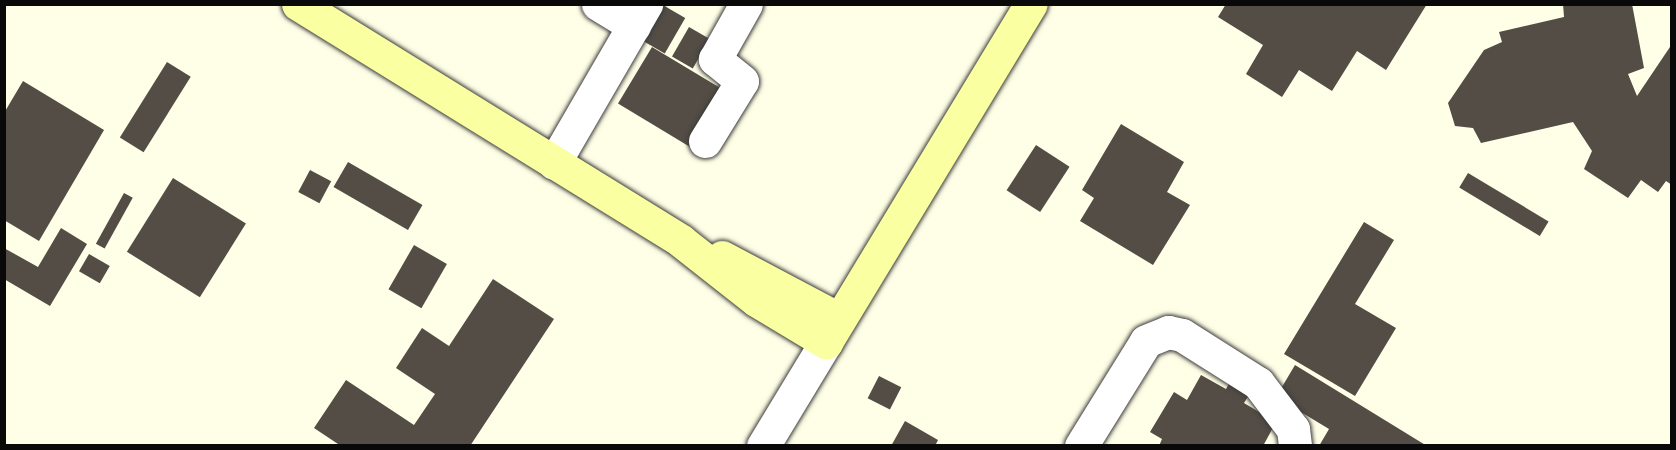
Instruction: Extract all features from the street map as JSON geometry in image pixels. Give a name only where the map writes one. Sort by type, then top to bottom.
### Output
[{"type":"street","points":[[298,4],[681,242],[741,265],[833,330]]},
{"type":"street","points":[[554,163],[640,15],[598,4]]},
{"type":"street","points":[[705,141],[742,81],[715,59],[746,4]]},
{"type":"street","points":[[763,446],[1031,4]]},
{"type":"street","points":[[1081,446],[1146,341],[1168,332],[1182,336],[1257,383],[1293,429],[1295,446]]},
{"type":"building","points":[[661,4],[685,18],[665,54],[640,40]]},
{"type":"building","points":[[1226,4],[1427,4],[1386,70],[1357,51],[1332,91],[1299,70],[1282,97],[1246,74],[1263,45],[1218,17]]},
{"type":"building","points":[[1563,4],[1632,4],[1644,68],[1628,74],[1637,96],[1672,44],[1672,185],[1666,181],[1658,192],[1641,180],[1628,198],[1584,169],[1592,151],[1573,122],[1481,143],[1473,128],[1455,126],[1448,103],[1484,50],[1502,42],[1499,32],[1564,17]]},
{"type":"building","points":[[689,27],[710,39],[693,68],[672,56]]},
{"type":"building","points":[[652,47],[727,92],[693,148],[618,104]]},
{"type":"building","points":[[167,62],[191,77],[144,152],[120,137]]},
{"type":"building","points":[[23,81],[104,130],[39,241],[4,220],[4,113]]},
{"type":"building","points":[[1121,124],[1184,162],[1167,192],[1190,205],[1153,265],[1080,221],[1094,198],[1082,190]]},
{"type":"building","points":[[1036,145],[1070,167],[1040,212],[1007,190]]},
{"type":"building","points":[[348,162],[422,205],[408,230],[334,187]]},
{"type":"building","points":[[310,170],[331,181],[319,203],[298,192]]},
{"type":"building","points":[[1468,173],[1549,221],[1540,236],[1459,188]]},
{"type":"building","points":[[173,178],[246,224],[200,297],[127,252]]},
{"type":"building","points":[[124,193],[133,198],[105,249],[96,244]]},
{"type":"building","points":[[1364,222],[1394,240],[1355,304],[1396,328],[1355,396],[1284,354]]},
{"type":"building","points":[[61,228],[87,244],[50,306],[4,279],[4,248],[38,267]]},
{"type":"building","points":[[414,245],[447,264],[421,308],[388,289]]},
{"type":"building","points":[[89,254],[110,266],[100,283],[79,271]]},
{"type":"building","points":[[493,279],[554,319],[470,446],[341,446],[314,428],[346,380],[414,425],[435,394],[396,368],[422,328],[449,346]]},
{"type":"building","points":[[1295,365],[1427,446],[1319,446],[1329,429],[1276,397]]},
{"type":"building","points":[[1201,375],[1226,389],[1231,380],[1251,392],[1244,403],[1276,422],[1263,446],[1159,446],[1162,439],[1150,432],[1174,392],[1187,400]]},
{"type":"building","points":[[879,376],[901,387],[890,410],[868,398]]},
{"type":"building","points":[[905,421],[938,440],[935,446],[891,446]]}]
